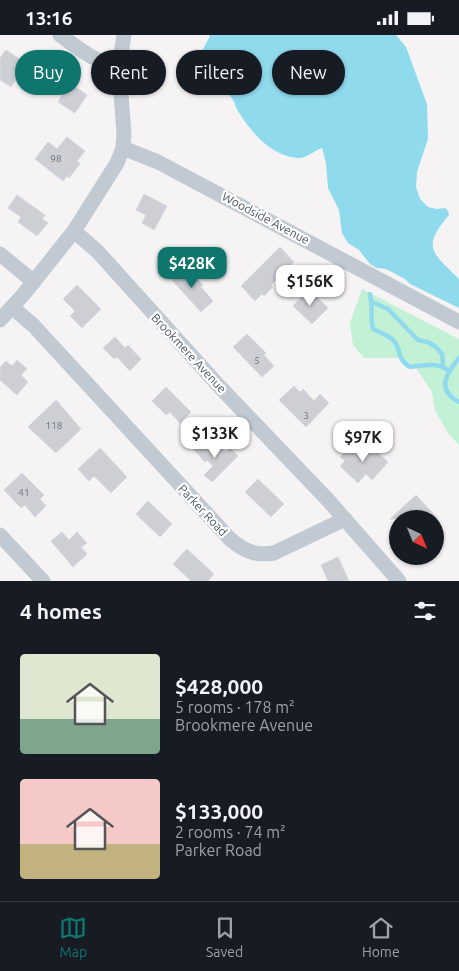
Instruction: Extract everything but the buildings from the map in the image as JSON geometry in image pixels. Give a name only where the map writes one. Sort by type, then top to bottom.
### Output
[{"type":"street","points":[[60,35],[91,56]]},
{"type":"street","points":[[122,50],[124,35]]},
{"type":"street","points":[[0,320],[34,282],[74,231],[113,170],[123,148],[124,119],[122,95]]},
{"type":"street","name":"Woodside Avenue","points":[[123,148],[158,162],[313,243],[454,320]]},
{"type":"street","name":"Brookmere Avenue","points":[[74,231],[98,252],[213,379],[345,519]]},
{"type":"street","points":[[0,254],[34,282]]},
{"type":"street","name":"Parker Road","points":[[12,307],[34,326],[240,548],[250,553],[263,555],[274,553],[345,519]]},
{"type":"street","points":[[345,519],[399,581]]},
{"type":"street","points":[[3,545],[43,581]]},
{"type":"green space","points":[[362,289],[459,339],[459,445],[448,433],[435,411],[432,392],[416,368],[402,358],[364,358],[353,345],[350,323]]},
{"type":"water","points":[[396,35],[406,47],[427,104],[428,139],[417,172],[416,187],[420,199],[428,207],[445,208],[448,211],[449,215],[435,235],[433,249],[442,262],[459,279],[459,308],[410,284],[405,279],[386,269],[377,268],[370,264],[359,250],[348,243],[342,233],[339,210],[328,188],[326,163],[322,148],[301,158],[291,157],[273,150],[251,130],[229,95],[262,95],[262,50],[203,50],[210,36]]},
{"type":"waterway","points":[[370,294],[373,329],[387,335],[394,341],[398,347],[400,357],[405,363],[410,367],[436,365],[449,371]]},
{"type":"waterway","points":[[372,302],[388,309],[418,340],[428,342],[436,347],[442,354],[443,366]]},
{"type":"waterway","points":[[459,358],[447,376],[445,387],[447,392],[459,402]]}]
